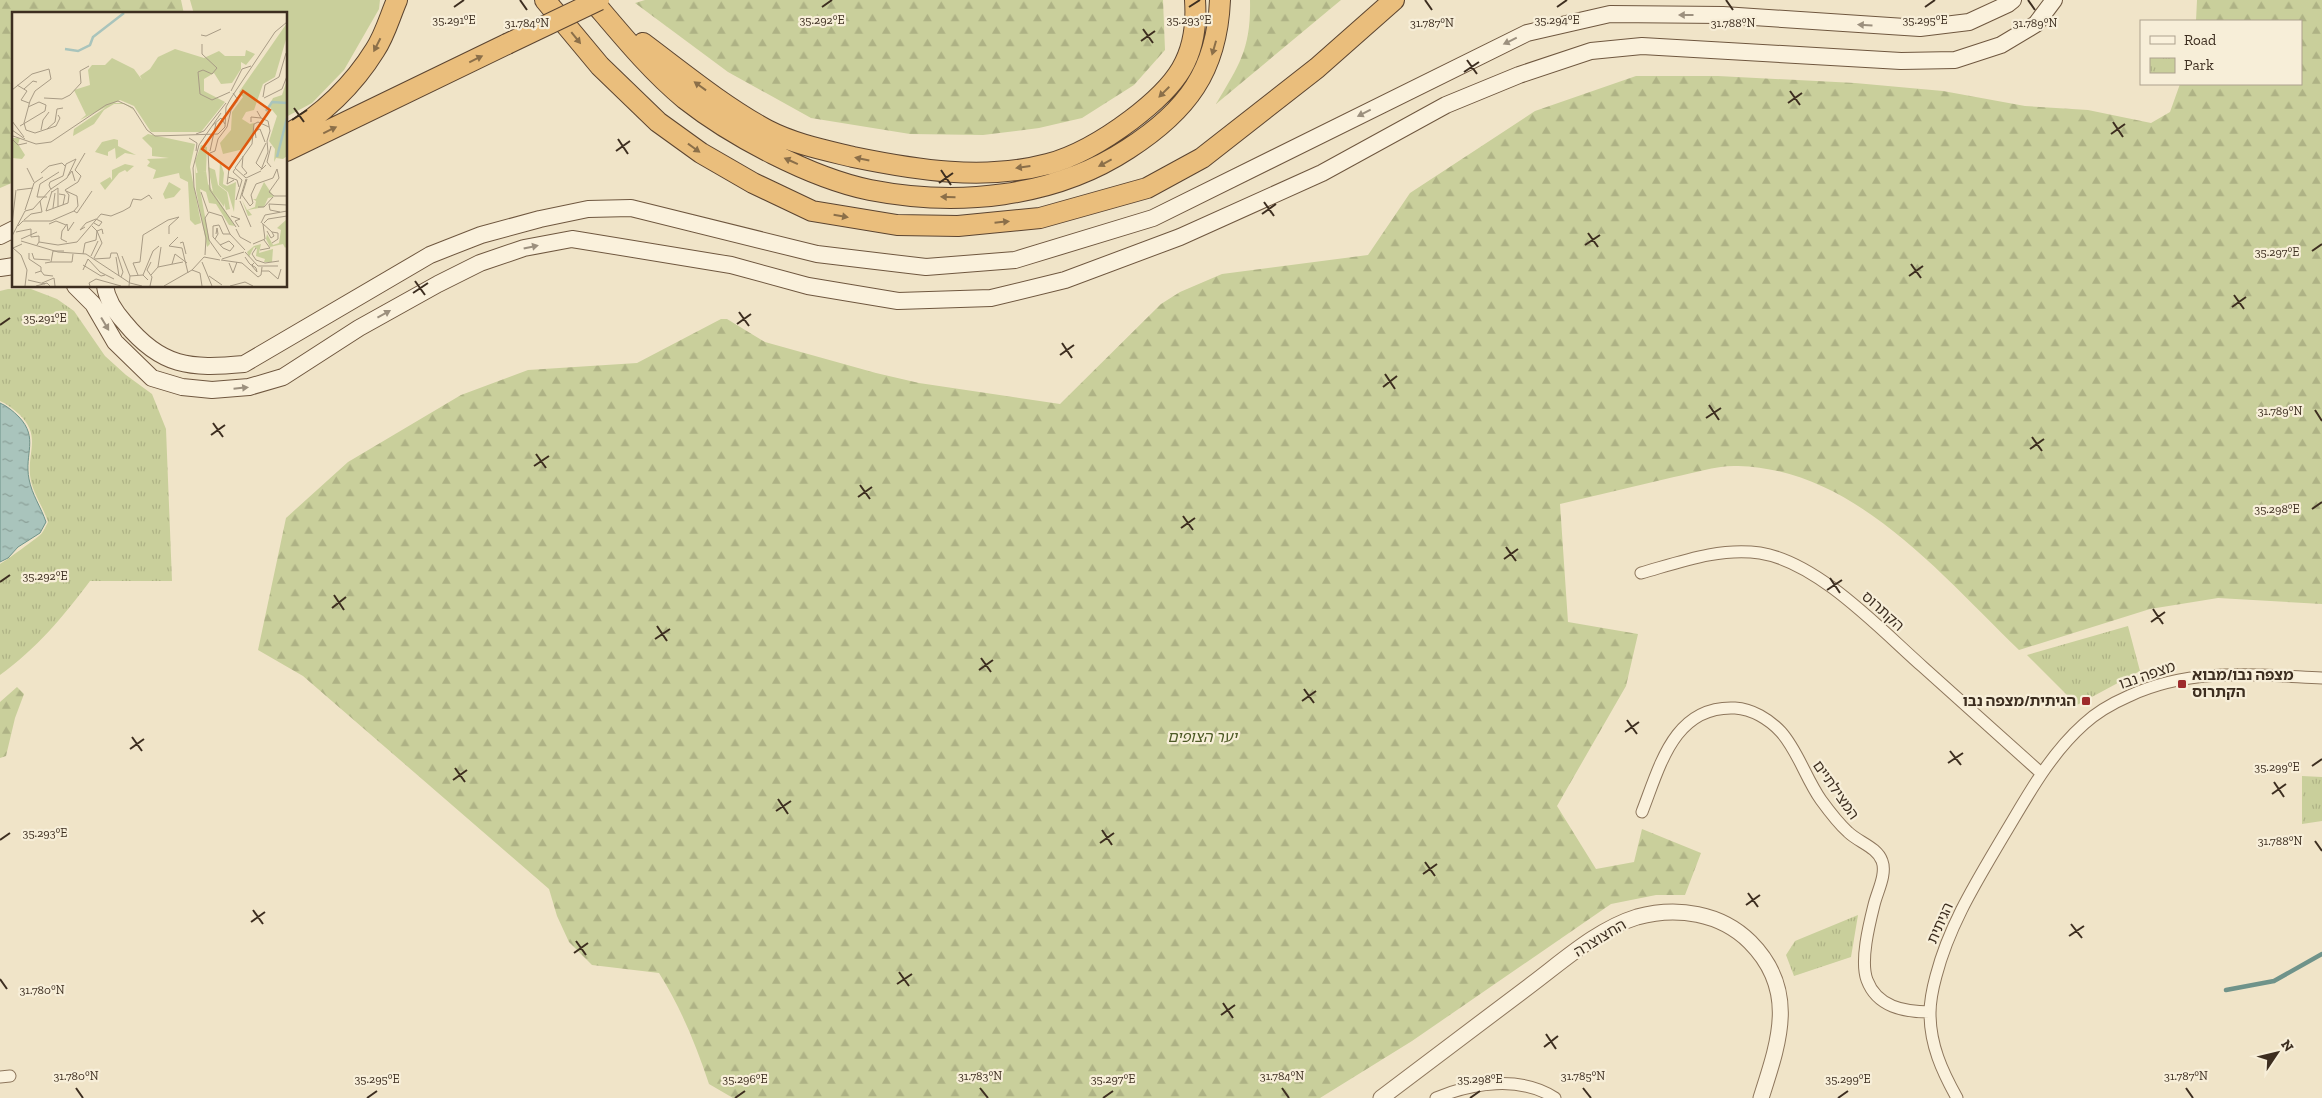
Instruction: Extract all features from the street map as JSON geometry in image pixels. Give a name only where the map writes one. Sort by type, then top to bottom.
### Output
[{"type":"highway","points":[[288,134],[328,105],[354,80],[376,49],[397,0]]},
{"type":"highway","points":[[545,0],[600,66],[658,122],[701,153],[754,183],[812,211],[897,225],[958,226],[1040,218],[1147,188],[1202,158],[1317,68],[1394,0]]},
{"type":"highway","points":[[597,4],[701,87],[768,130],[798,144],[920,170],[961,172],[1004,170],[1048,164],[1084,151],[1126,123],[1153,103],[1171,86],[1182,70],[1189,57],[1195,33],[1196,0]]},
{"type":"highway","points":[[597,4],[631,46],[684,98],[718,122],[783,158],[818,173],[870,190],[898,194],[969,197],[1032,190],[1063,182],[1100,166],[1148,136],[1166,121],[1202,78],[1216,38],[1220,0]]},
{"type":"highway","points":[[288,150],[507,44],[597,4]]},
{"type":"main road","points":[[106,288],[116,313],[140,342],[161,356],[187,364],[213,367],[244,364],[430,255],[481,235],[540,219],[588,209],[631,208],[817,254],[916,266],[926,267],[1015,260],[1153,218],[1527,33],[1610,14],[1722,15],[1920,28],[1968,22],[2014,0]]},
{"type":"main road","points":[[77,288],[92,304],[116,342],[152,378],[182,387],[212,390],[249,387],[283,377],[359,328],[480,263],[524,248],[572,239],[731,265],[808,286],[898,301],[991,298],[1065,280],[1180,237],[1322,173],[1446,105],[1519,75],[1591,51],[1642,46],[1900,61],[1955,60],[2000,44],[2036,24],[2054,0]]},
{"type":"main road","points":[[0,236],[12,230]]},
{"type":"street","name":"הקתרוס","points":[[1641,573],[1707,555],[1735,552],[1761,553],[1782,559],[1805,570],[1849,600],[2041,773]]},
{"type":"street","name":"מצפה נבו","points":[[2041,773],[2085,723],[2108,707],[2158,685],[2182,678],[2213,674],[2322,678]]},
{"type":"street","name":"המצילתיים","points":[[1642,812],[1663,758],[1673,740],[1685,725],[1699,714],[1719,708],[1739,709],[1756,714],[1772,723],[1783,734],[1815,791],[1833,815],[1848,832],[1878,854],[1883,862],[1882,876],[1874,906],[1864,966],[1867,980],[1874,993],[1882,1001],[1910,1012],[1930,1012]]},
{"type":"street","name":"הגיתית","points":[[1957,1098],[1938,1060],[1932,1039],[1930,1012],[1940,959],[1950,930],[2041,773]]},
{"type":"street","name":"החצוצרה","points":[[1381,1098],[1585,944],[1622,923],[1638,917],[1667,912],[1707,916],[1731,927],[1759,951],[1769,968],[1777,985],[1782,1014],[1775,1053],[1761,1098]]},
{"type":"street","points":[[1436,1098],[1458,1089],[1491,1084],[1529,1088],[1555,1098]]},
{"type":"green space","points":[[0,0],[181,0],[184,12],[12,12],[12,183],[0,188]]},
{"type":"green space","points":[[190,0],[380,0],[379,9],[344,70],[312,103],[288,116],[288,12],[193,12]]},
{"type":"green space","points":[[645,0],[1163,0],[1165,50],[1134,85],[1082,118],[1039,128],[983,135],[910,134],[811,118],[728,72],[635,3]]},
{"type":"green space","points":[[1250,0],[1341,0],[1216,104],[1238,66],[1246,43],[1250,17]]},
{"type":"green space","name":"יער הצופים","points":[[2197,0],[2322,0],[2322,604],[2218,598],[2150,609],[2019,650],[1959,590],[1893,531],[1858,506],[1820,485],[1780,472],[1738,466],[1722,467],[1560,504],[1568,622],[1638,634],[1626,686],[1557,806],[1596,869],[1634,862],[1642,829],[1701,853],[1685,895],[1656,895],[1611,904],[1412,1041],[1320,1098],[733,1098],[709,1084],[687,1027],[659,973],[592,965],[569,942],[557,916],[549,889],[303,676],[258,650],[286,518],[348,462],[461,395],[528,370],[637,363],[721,319],[727,319],[765,342],[876,373],[919,383],[1060,404],[1161,304],[1180,292],[1222,274],[1368,255],[1410,193],[1535,111],[1636,76],[1718,76],[1855,83],[1943,91],[2025,106],[2088,110],[2151,123],[2170,112],[2180,85],[2302,85],[2302,20],[2196,20]]},
{"type":"green space","points":[[31,289],[57,299],[74,311],[105,356],[126,375],[152,394],[166,429],[172,581],[90,581],[49,631],[26,654],[0,675],[0,564],[43,532],[48,522],[31,482],[32,436],[30,429],[19,414],[0,401],[0,291]]},
{"type":"green space","points":[[2128,626],[2140,671],[2077,705],[2027,655]]},
{"type":"green space","points":[[17,687],[24,694],[15,718],[6,756],[0,758],[0,702]]},
{"type":"green space","points":[[2302,776],[2322,777],[2322,821],[2302,824]]},
{"type":"green space","points":[[1858,915],[1851,957],[1794,976],[1786,955],[1795,941]]},
{"type":"water","points":[[0,403],[19,417],[28,432],[30,439],[29,479],[46,522],[40,533],[18,547],[8,558],[0,562]]},
{"type":"waterway","points":[[2226,990],[2274,981],[2322,954]]},
{"type":"place","name":"מצפה נבו/מבוא הקתרוס","points":[[2182,684]]},
{"type":"place","name":"הגיתית/מצפה נבו","points":[[2086,701]]}]
